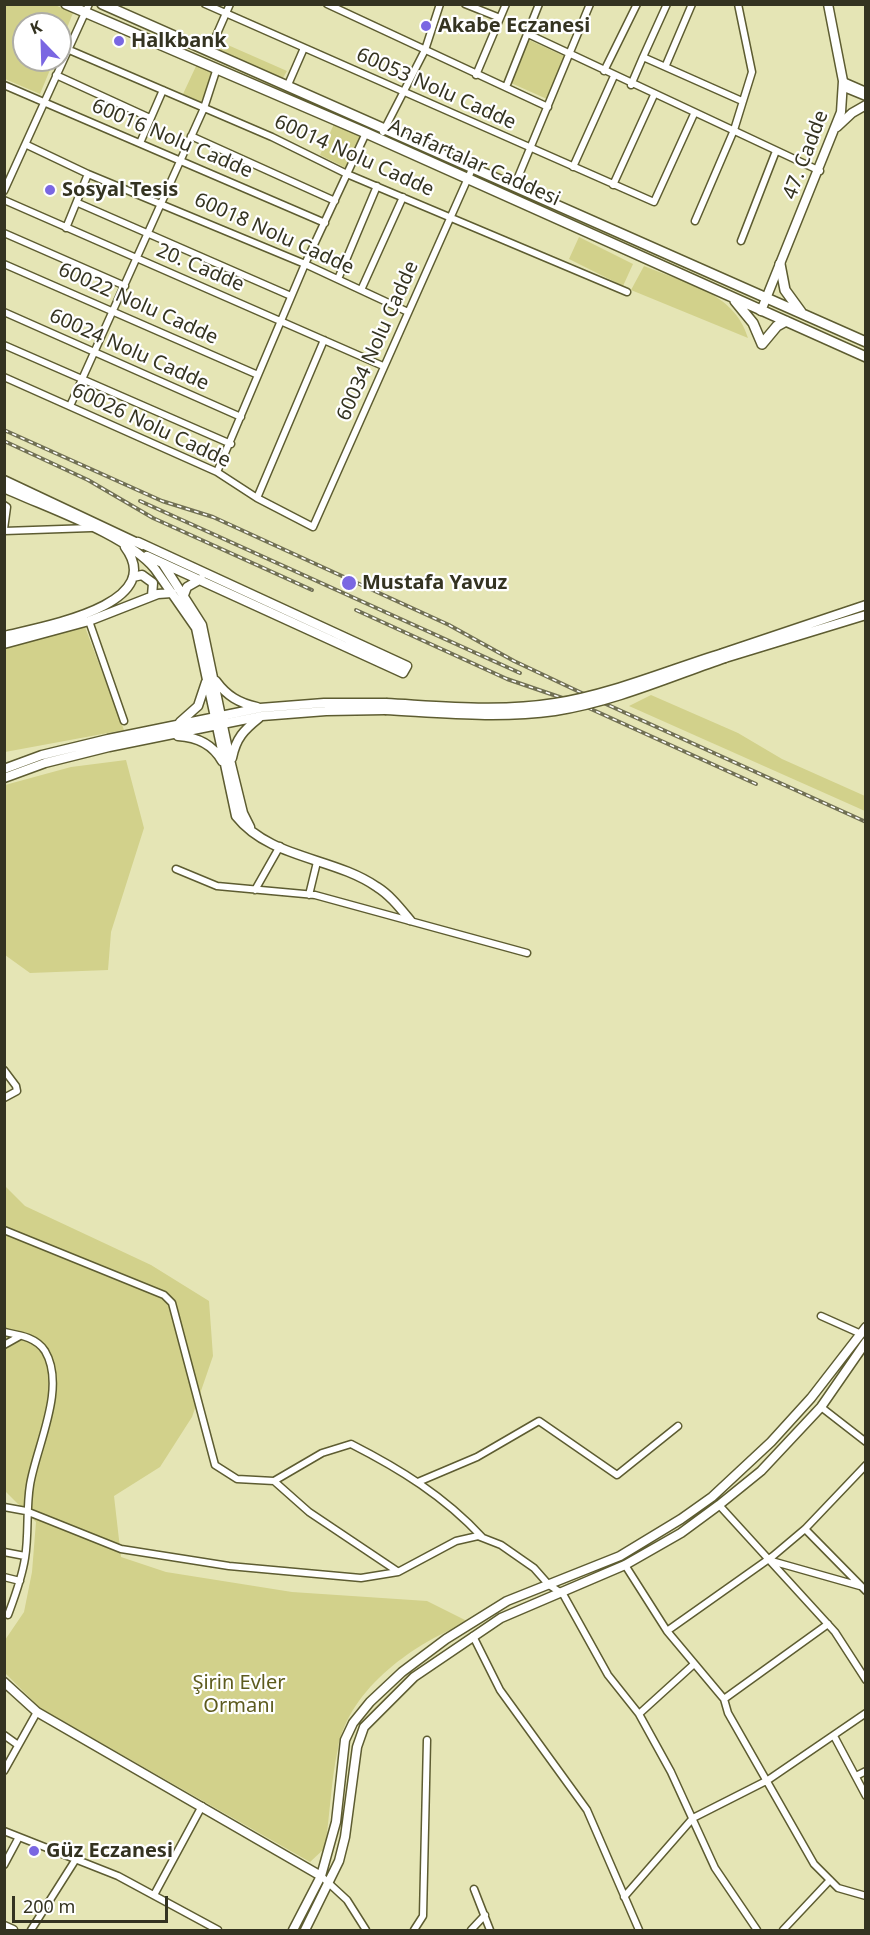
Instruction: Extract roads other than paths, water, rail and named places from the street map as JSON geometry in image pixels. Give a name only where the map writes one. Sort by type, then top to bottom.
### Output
[{"type":"main road","name":"Anafartalar Caddesi","points":[[66,4],[86,9],[866,357]]},
{"type":"main road","name":"Anafartalar Caddesi","points":[[102,4],[866,342]]},
{"type":"main road","points":[[780,264],[785,290],[802,314]]},
{"type":"main road","points":[[734,299],[753,323],[762,344],[777,326],[786,321]]},
{"type":"street","name":"60053 Nolu Cadde","points":[[205,4],[654,202],[694,114]]},
{"type":"street","points":[[209,52],[230,4]]},
{"type":"street","points":[[327,4],[548,107]]},
{"type":"street","points":[[380,140],[425,50],[440,4]]},
{"type":"street","points":[[465,4],[500,18]]},
{"type":"street","points":[[476,75],[506,4]]},
{"type":"street","points":[[506,87],[539,4]]},
{"type":"street","points":[[514,187],[590,4]]},
{"type":"street","points":[[604,71],[637,4]]},
{"type":"street","points":[[631,85],[666,4]]},
{"type":"street","points":[[666,65],[692,4]]},
{"type":"street","points":[[695,221],[734,130],[742,101],[748,92],[752,72],[738,4]]},
{"type":"street","name":"47. Cadde","points":[[761,311],[820,171],[841,112],[844,85],[828,4]]},
{"type":"street","points":[[72,38],[86,9]]},
{"type":"street","points":[[528,34],[631,85],[820,171]]},
{"type":"street","points":[[287,87],[304,48]]},
{"type":"street","name":"60014 Nolu Cadde","points":[[72,51],[204,108],[347,174],[627,292]]},
{"type":"street","points":[[644,57],[742,101]]},
{"type":"street","points":[[70,406],[204,108],[217,68]]},
{"type":"street","points":[[4,191],[27,145],[57,72]]},
{"type":"street","points":[[56,75],[150,118]]},
{"type":"street","points":[[573,167],[614,76]]},
{"type":"street","name":"60016 Nolu Cadde","points":[[4,85],[326,224]]},
{"type":"street","points":[[844,85],[866,91]]},
{"type":"street","points":[[844,85],[866,97]]},
{"type":"street","points":[[140,143],[163,90]]},
{"type":"street","points":[[613,185],[654,95]]},
{"type":"street","points":[[835,130],[852,113],[866,105]]},
{"type":"street","points":[[217,472],[231,444],[305,264],[326,224],[366,133]]},
{"type":"street","points":[[191,136],[335,201]]},
{"type":"street","name":"60018 Nolu Cadde","points":[[27,145],[88,174],[162,202],[305,264],[408,312]]},
{"type":"street","points":[[741,241],[776,151]]},
{"type":"street","name":"60034 Nolu Cadde","points":[[313,527],[449,216],[472,169]]},
{"type":"street","points":[[66,228],[88,174]]},
{"type":"street","points":[[338,279],[377,186]]},
{"type":"street","points":[[361,290],[403,197]]},
{"type":"street","name":"20. Cadde","points":[[4,200],[383,366]]},
{"type":"street","points":[[78,203],[149,232],[291,296]]},
{"type":"street","points":[[4,233],[125,286]]},
{"type":"street","name":"60022 Nolu Cadde","points":[[4,264],[258,375]]},
{"type":"street","name":"60024 Nolu Cadde","points":[[4,312],[241,417]]},
{"type":"street","points":[[257,498],[324,340]]},
{"type":"street","name":"60026 Nolu Cadde","points":[[4,345],[231,444]]},
{"type":"street","name":"60026 Nolu Cadde","points":[[4,376],[217,472],[257,498],[313,527]]},
{"type":"street","points":[[4,480],[137,547],[407,666],[403,673],[162,563],[137,547],[123,544],[4,488]]},
{"type":"street","points":[[4,505],[7,507],[4,530],[91,528]]},
{"type":"street","points":[[4,636],[88,614],[105,606],[124,590],[133,577],[135,565],[123,544]]},
{"type":"street","points":[[137,547],[196,628],[211,678],[230,696],[261,712]]},
{"type":"street","points":[[162,563],[202,626],[227,765],[243,813],[253,833],[376,886],[410,920]]},
{"type":"street","points":[[133,577],[142,575],[148,578],[154,589],[152,596]]},
{"type":"street","points":[[184,595],[192,582],[201,579]]},
{"type":"street","points":[[4,644],[89,621],[152,596],[172,593]]},
{"type":"street","points":[[724,656],[866,605]]},
{"type":"street","points":[[4,778],[45,763],[166,736],[219,721],[324,703],[478,708],[555,703],[597,693],[866,615]]},
{"type":"street","points":[[89,621],[124,721]]},
{"type":"street","points":[[175,725],[198,706],[211,678]]},
{"type":"street","points":[[227,765],[241,733],[261,712]]},
{"type":"street","points":[[4,769],[42,755],[175,725],[219,721]]},
{"type":"street","points":[[166,736],[190,737],[204,743],[214,750],[227,765]]},
{"type":"street","points":[[255,890],[280,846]]},
{"type":"street","points":[[309,895],[317,862]]},
{"type":"street","points":[[176,868],[217,886],[309,895],[410,920],[527,953]]},
{"type":"street","points":[[4,1070],[17,1091],[4,1098]]},
{"type":"street","points":[[4,1230],[164,1295],[172,1303],[215,1465],[237,1479],[274,1481],[322,1453],[351,1444],[418,1482],[459,1512],[482,1537],[515,1554],[534,1568],[549,1586],[563,1594],[608,1675],[639,1714],[716,1868],[757,1930]]},
{"type":"street","points":[[293,1930],[321,1876],[336,1822],[345,1740],[357,1718],[382,1689],[446,1639],[507,1601],[620,1556],[712,1497],[771,1442],[811,1398],[862,1330],[821,1316]]},
{"type":"street","points":[[4,1332],[31,1339],[46,1353],[52,1384],[49,1411],[30,1482],[26,1511],[25,1556],[20,1581],[6,1616]]},
{"type":"street","points":[[4,1345],[20,1336]]},
{"type":"street","points":[[305,1930],[339,1861],[345,1837],[357,1747],[364,1727],[414,1677],[501,1618],[563,1594],[625,1565],[681,1533],[719,1505],[761,1471],[821,1407],[866,1342]]},
{"type":"street","points":[[821,1407],[866,1442]]},
{"type":"street","points":[[418,1482],[477,1456],[539,1421],[617,1475],[678,1426]]},
{"type":"street","points":[[667,1631],[767,1560],[804,1529],[866,1465]]},
{"type":"street","points":[[274,1481],[309,1512],[398,1572]]},
{"type":"street","points":[[719,1505],[828,1624],[866,1680]]},
{"type":"street","points":[[4,1507],[26,1511],[121,1549],[228,1566],[361,1578],[398,1572],[456,1541],[482,1537]]},
{"type":"street","points":[[804,1529],[863,1588]]},
{"type":"street","points":[[4,1552],[25,1556]]},
{"type":"street","points":[[767,1560],[863,1588]]},
{"type":"street","points":[[625,1565],[667,1631],[693,1665],[724,1699],[728,1713],[814,1864],[838,1888],[866,1896]]},
{"type":"street","points":[[4,1577],[20,1581]]},
{"type":"street","points":[[724,1699],[828,1624]]},
{"type":"street","points":[[473,1636],[500,1690],[587,1810],[639,1930]]},
{"type":"street","points":[[639,1714],[693,1665]]},
{"type":"street","points":[[4,1682],[37,1712],[321,1876],[347,1900],[366,1930]]},
{"type":"street","points":[[4,1771],[37,1712]]},
{"type":"street","points":[[624,1897],[693,1818],[768,1780],[866,1713]]},
{"type":"street","points":[[4,1735],[18,1745]]},
{"type":"street","points":[[834,1736],[866,1796]]},
{"type":"street","points":[[414,1930],[423,1916],[427,1740]]},
{"type":"street","points":[[856,1776],[866,1772]]},
{"type":"street","points":[[154,1895],[202,1806]]},
{"type":"street","points":[[4,1831],[117,1876],[218,1930]]},
{"type":"street","points":[[4,1865],[19,1837]]},
{"type":"street","points":[[31,1930],[76,1859]]},
{"type":"street","points":[[783,1930],[830,1880]]},
{"type":"street","points":[[474,1889],[490,1930]]},
{"type":"street","points":[[471,1930],[485,1915]]},
{"type":"street","points":[[4,1926],[13,1930]]},
{"type":"railway","points":[[4,430],[162,501],[213,517],[449,625],[514,661],[586,695],[866,822]]},
{"type":"railway","points":[[4,441],[88,480],[153,518],[312,590]]},
{"type":"railway","points":[[140,501],[520,673]]},
{"type":"railway","points":[[356,610],[507,679],[580,704],[756,784]]},
{"type":"place","name":"Akabe Eczanesi","points":[[426,26]]},
{"type":"place","name":"Halkbank","points":[[119,41]]},
{"type":"place","name":"Sosyal Tesis","points":[[50,190]]},
{"type":"place","name":"Mustafa Yavuz","points":[[349,583]]},
{"type":"place","name":"Güz Eczanesi","points":[[34,1851]]},
{"type":"park label","name":"Şirin Evler Ormanı","points":[[239,1694]]}]
